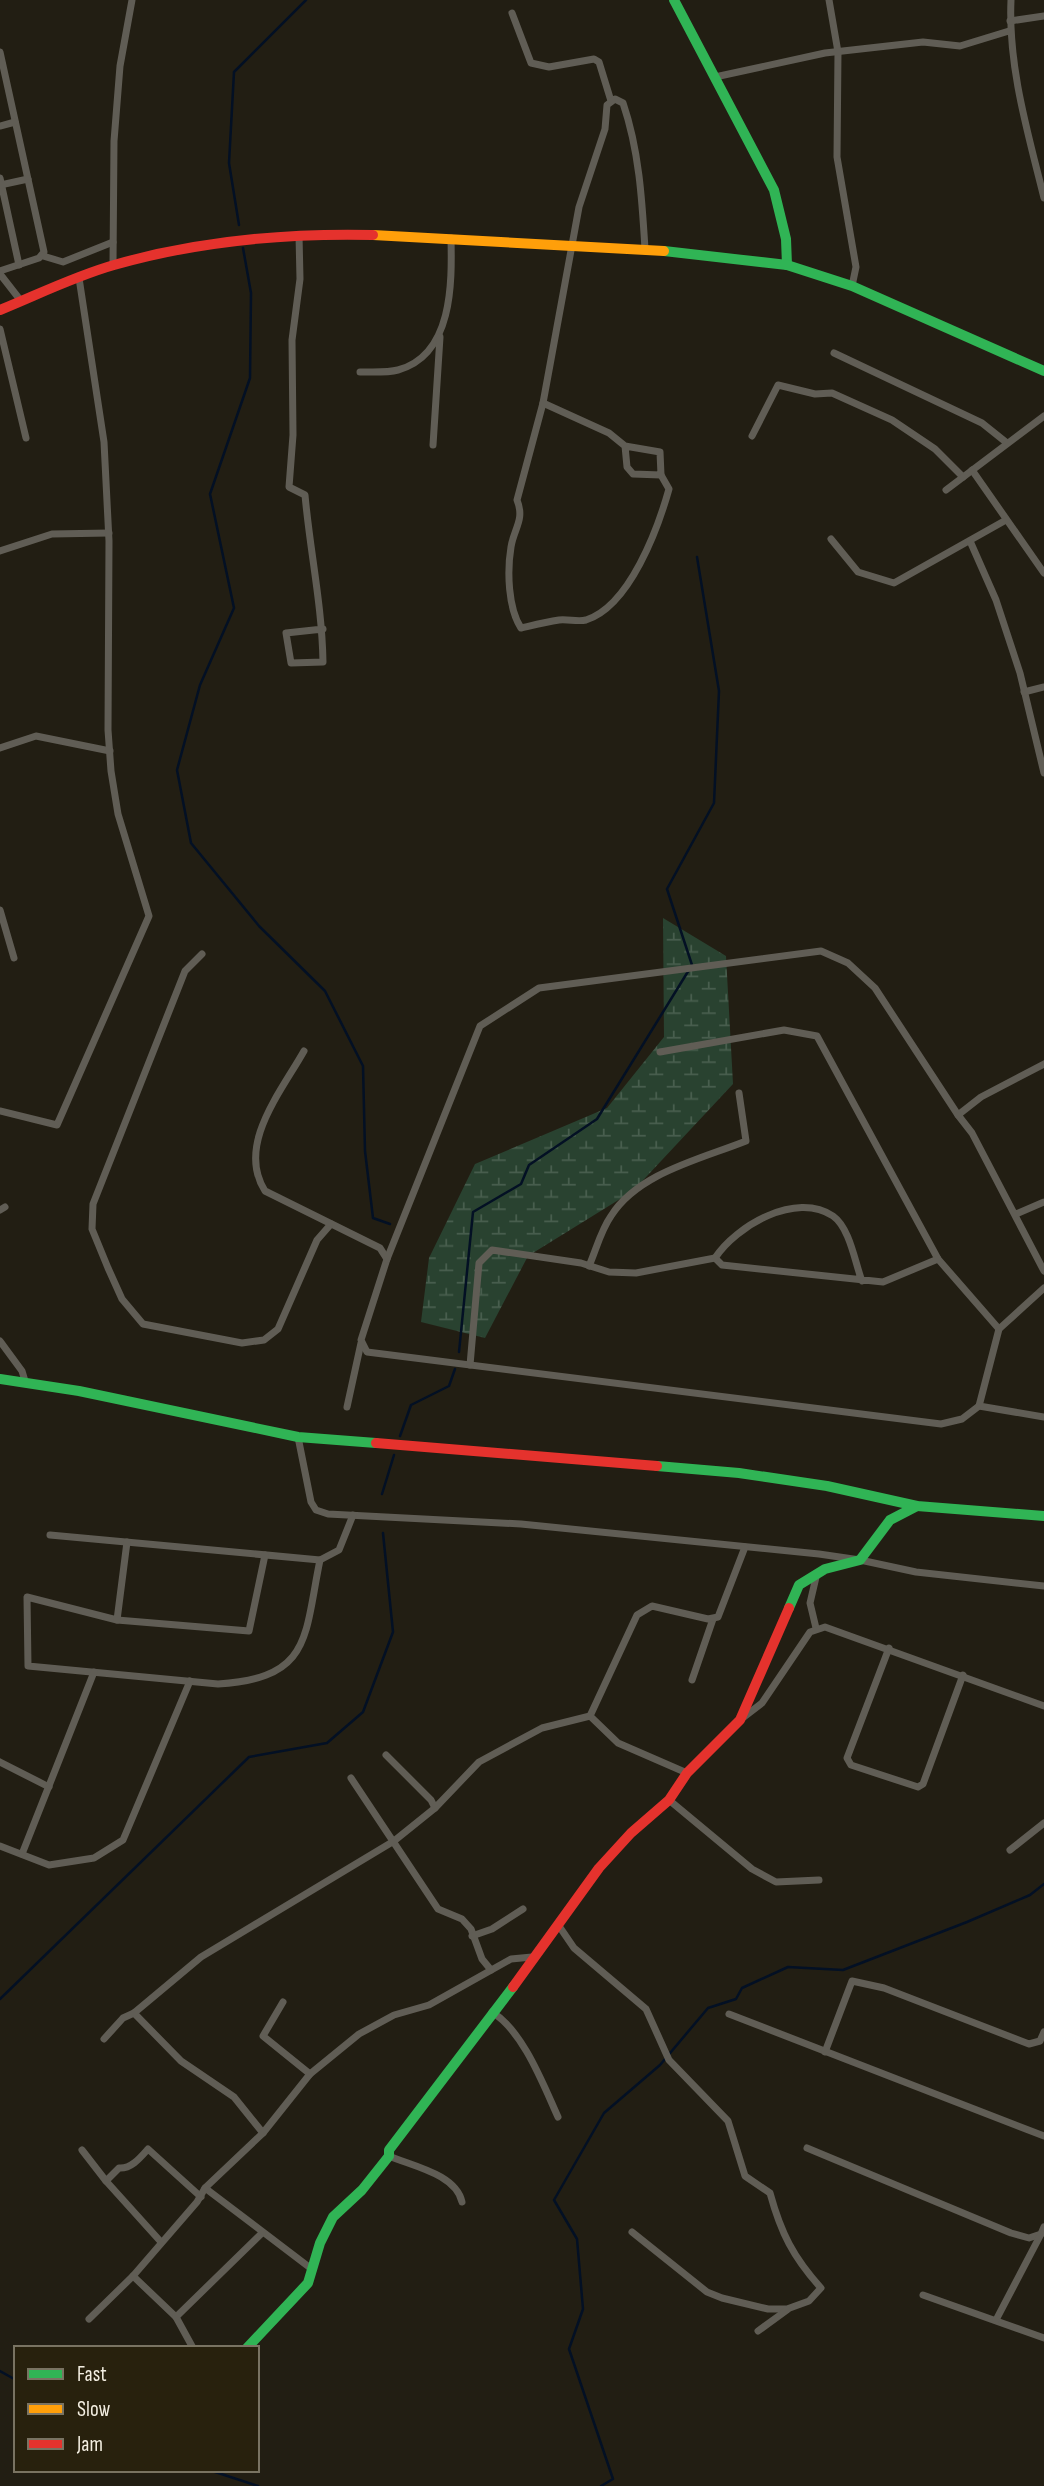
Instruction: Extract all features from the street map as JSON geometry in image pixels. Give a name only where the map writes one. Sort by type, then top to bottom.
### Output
[{"type":"street","points":[[113,265],[114,141],[120,66],[132,0]]},
{"type":"street","points":[[674,0],[690,23],[715,77],[764,163],[784,218],[788,265]]},
{"type":"street","points":[[829,0],[838,52],[837,157],[856,267],[852,286]]},
{"type":"street","points":[[1010,0],[1009,31],[1022,111],[1044,198]]},
{"type":"street","points":[[512,13],[531,63],[549,67],[594,59],[599,62],[611,101]]},
{"type":"street","points":[[1010,21],[1044,16]]},
{"type":"street","points":[[715,77],[838,52],[923,42],[960,46],[1009,31]]},
{"type":"street","points":[[0,52],[43,256]]},
{"type":"street","points":[[543,403],[609,433],[625,446],[660,452],[661,475],[669,489],[663,512],[637,572],[607,608],[586,620],[561,620],[521,628],[515,618],[511,595],[511,545],[522,511],[517,500],[543,403],[579,206],[605,129],[607,105],[619,98],[631,125],[641,185],[645,249]]},
{"type":"street","points":[[0,126],[15,122]]},
{"type":"street","points":[[19,265],[1,183],[28,179]]},
{"type":"street","points":[[0,310],[113,265],[239,239],[299,236],[451,238],[645,249],[788,265],[852,286],[1044,371]]},
{"type":"street","points":[[299,236],[300,279],[292,340],[293,435],[289,487],[305,495],[323,629],[323,662],[290,663],[286,633],[323,629]]},
{"type":"street","points":[[433,445],[440,337],[452,274],[451,238]]},
{"type":"street","points":[[21,301],[0,272],[43,256],[63,262],[113,242]]},
{"type":"street","points":[[0,1111],[57,1125],[149,916],[118,814],[110,751],[109,533],[104,442],[79,278]]},
{"type":"street","points":[[0,329],[26,438]]},
{"type":"street","points":[[360,372],[397,370],[411,365],[440,337]]},
{"type":"street","points":[[834,353],[982,423],[1007,443]]},
{"type":"street","points":[[752,436],[778,385],[814,394],[832,393],[898,423],[935,449],[963,477]]},
{"type":"street","points":[[946,490],[1044,416]]},
{"type":"street","points":[[625,446],[627,467],[633,474],[661,475]]},
{"type":"street","points":[[972,470],[1044,573]]},
{"type":"street","points":[[831,539],[858,572],[894,583],[1006,520]]},
{"type":"street","points":[[0,551],[52,534],[109,533]]},
{"type":"street","points":[[970,541],[996,600],[1024,692],[1044,773]]},
{"type":"street","points":[[1024,692],[1044,687]]},
{"type":"street","points":[[0,748],[36,736],[110,751]]},
{"type":"street","points":[[0,910],[15,958]]},
{"type":"street","points":[[347,1408],[361,1340],[387,1259],[480,1026],[539,988],[821,951],[848,963],[875,988],[972,1133],[1044,1271]]},
{"type":"street","points":[[202,954],[185,971],[93,1204],[92,1229],[122,1299],[143,1324],[242,1343],[264,1340],[278,1329],[317,1240],[331,1224]]},
{"type":"street","points":[[660,1052],[784,1030],[817,1036],[937,1259],[999,1329]]},
{"type":"street","points":[[304,1051],[261,1128],[253,1154],[256,1176],[265,1191],[380,1248],[387,1259]]},
{"type":"street","points":[[958,1115],[981,1097],[1044,1064]]},
{"type":"street","points":[[589,1266],[610,1216],[633,1191],[663,1174],[746,1141],[739,1093]]},
{"type":"street","points":[[1016,1214],[1044,1202]]},
{"type":"street","points":[[470,1365],[479,1263],[492,1250],[589,1266],[609,1272],[636,1273],[715,1258],[726,1241],[761,1219],[785,1209],[816,1210],[835,1217],[845,1233],[862,1281]]},
{"type":"street","points":[[715,1258],[722,1265],[883,1282],[937,1259]]},
{"type":"street","points":[[361,1340],[367,1352],[942,1424],[962,1419],[979,1406],[999,1329],[1044,1288]]},
{"type":"street","points":[[0,1341],[22,1371],[25,1381]]},
{"type":"street","points":[[0,1379],[25,1381],[298,1437],[739,1473],[827,1486],[916,1506],[1044,1516]]},
{"type":"street","points":[[979,1406],[1044,1417]]},
{"type":"street","points":[[298,1437],[316,1510],[353,1515],[521,1524],[745,1547],[860,1560],[916,1572],[1044,1586]]},
{"type":"street","points":[[740,1720],[799,1585],[817,1573],[860,1560],[884,1523],[899,1511],[916,1506]]},
{"type":"street","points":[[50,1535],[320,1560],[339,1550],[353,1515]]},
{"type":"street","points":[[117,1620],[127,1542]]},
{"type":"street","points":[[590,1716],[637,1615],[652,1606],[713,1619],[718,1617],[745,1547]]},
{"type":"street","points":[[265,1555],[250,1632],[117,1620],[27,1597],[28,1667],[190,1681],[246,1682],[270,1675],[301,1649],[320,1560]]},
{"type":"street","points":[[817,1573],[810,1603],[817,1628]]},
{"type":"street","points":[[692,1680],[713,1619]]},
{"type":"street","points":[[249,2346],[308,2283],[320,2244],[333,2217],[362,2190],[389,2157],[389,2150],[492,2011],[516,1984],[532,1957],[559,1926],[599,1868],[631,1833],[669,1800],[687,1773],[740,1720],[762,1703],[810,1632],[825,1627],[1044,1706]]},
{"type":"street","points":[[889,1648],[847,1758],[850,1765],[918,1787],[923,1784],[963,1675]]},
{"type":"street","points":[[22,1854],[94,1672]]},
{"type":"street","points":[[0,1846],[49,1865],[94,1858],[123,1840],[190,1681]]},
{"type":"street","points":[[590,1716],[618,1743],[687,1773]]},
{"type":"street","points":[[104,2039],[123,2018],[134,2013],[201,1957],[394,1841],[435,1808],[480,1762],[542,1728],[590,1716]]},
{"type":"street","points":[[386,1755],[427,1795],[435,1808]]},
{"type":"street","points":[[0,1762],[49,1787]]},
{"type":"street","points":[[351,1778],[438,1909],[462,1919],[471,1929],[482,1959],[491,1970]]},
{"type":"street","points":[[669,1800],[752,1869],[776,1882],[819,1880]]},
{"type":"street","points":[[1010,1850],[1044,1823]]},
{"type":"street","points":[[472,1936],[492,1929],[523,1909]]},
{"type":"street","points":[[559,1926],[574,1948],[646,2009],[669,2060],[728,2121],[745,2176],[770,2193],[781,2233],[804,2269],[821,2288],[809,2301],[787,2309],[758,2331]]},
{"type":"street","points":[[89,2319],[133,2276],[201,2197],[205,2188],[263,2133],[310,2074],[379,2021],[429,2005],[521,1956],[532,1957]]},
{"type":"street","points":[[825,2052],[852,1981],[884,1988],[1030,2044],[1040,2041],[1044,2032]]},
{"type":"street","points":[[283,2002],[263,2036],[310,2074]]},
{"type":"street","points":[[492,2011],[504,2021],[521,2043],[558,2117]]},
{"type":"street","points":[[134,2013],[181,2060],[234,2097],[263,2133]]},
{"type":"street","points":[[729,2014],[1044,2136]]},
{"type":"street","points":[[807,2148],[1012,2233],[1029,2238],[1042,2230]]},
{"type":"street","points":[[106,2181],[119,2168],[127,2169],[148,2149],[201,2197]]},
{"type":"street","points":[[82,2150],[161,2242]]},
{"type":"street","points":[[389,2157],[446,2179],[459,2193],[462,2202]]},
{"type":"street","points":[[205,2188],[313,2270]]},
{"type":"street","points":[[996,2320],[1042,2230]]},
{"type":"street","points":[[632,2232],[707,2292],[768,2309],[787,2309]]},
{"type":"street","points":[[176,2317],[262,2233]]},
{"type":"street","points":[[133,2276],[176,2317],[192,2346]]},
{"type":"street","points":[[923,2295],[1044,2337]]},
{"type":"green space","points":[[663,918],[726,956],[733,1084],[633,1191],[528,1256],[485,1338],[421,1322],[429,1258],[475,1164],[607,1108],[664,1037]]},
{"type":"waterway","points":[[239,225],[229,163],[234,72],[306,0]]},
{"type":"waterway","points":[[243,248],[251,293],[250,378],[210,494],[234,608],[200,685],[177,770],[191,843],[259,926],[325,991],[363,1066],[365,1151],[373,1218],[390,1224]]},
{"type":"waterway","points":[[459,1352],[473,1212],[521,1184],[529,1165],[597,1119],[692,965],[667,889],[714,803],[719,691],[697,557]]},
{"type":"waterway","points":[[400,1436],[411,1405],[449,1386],[455,1369]]},
{"type":"waterway","points":[[382,1494],[394,1455]]},
{"type":"waterway","points":[[0,1999],[249,1757],[327,1743],[363,1712],[393,1632],[383,1533]]},
{"type":"waterway","points":[[601,2486],[613,2479],[569,2349],[583,2309],[577,2239],[554,2200],[604,2113],[660,2065],[708,2008],[736,1999],[742,1988],[788,1967],[843,1970],[967,1922],[1030,1895],[1044,1884]]},
{"type":"waterway","points":[[0,2371],[14,2379]]},
{"type":"waterway","points":[[215,2472],[258,2486]]},
{"type":"traffic: fast","points":[[674,0],[774,190],[786,239],[787,265]]},
{"type":"traffic: fast","points":[[664,251],[787,265],[852,286],[1044,371]]},
{"type":"traffic: fast","points":[[0,1379],[79,1391],[298,1437],[376,1443]]},
{"type":"traffic: fast","points":[[657,1466],[739,1473],[827,1486],[917,1506],[1044,1516]]},
{"type":"traffic: fast","points":[[789,1608],[799,1585],[825,1569],[860,1560],[890,1520],[917,1506]]},
{"type":"traffic: fast","points":[[249,2346],[308,2283],[320,2243],[333,2217],[362,2190],[389,2156],[389,2150],[513,1987]]},
{"type":"traffic: slow","points":[[373,235],[664,251]]},
{"type":"traffic: jam","points":[[0,310],[99,269],[178,250],[275,237],[373,235]]},
{"type":"traffic: jam","points":[[376,1443],[657,1466]]},
{"type":"traffic: jam","points":[[513,1987],[599,1868],[631,1833],[669,1800],[687,1773],[740,1720],[789,1608]]}]
